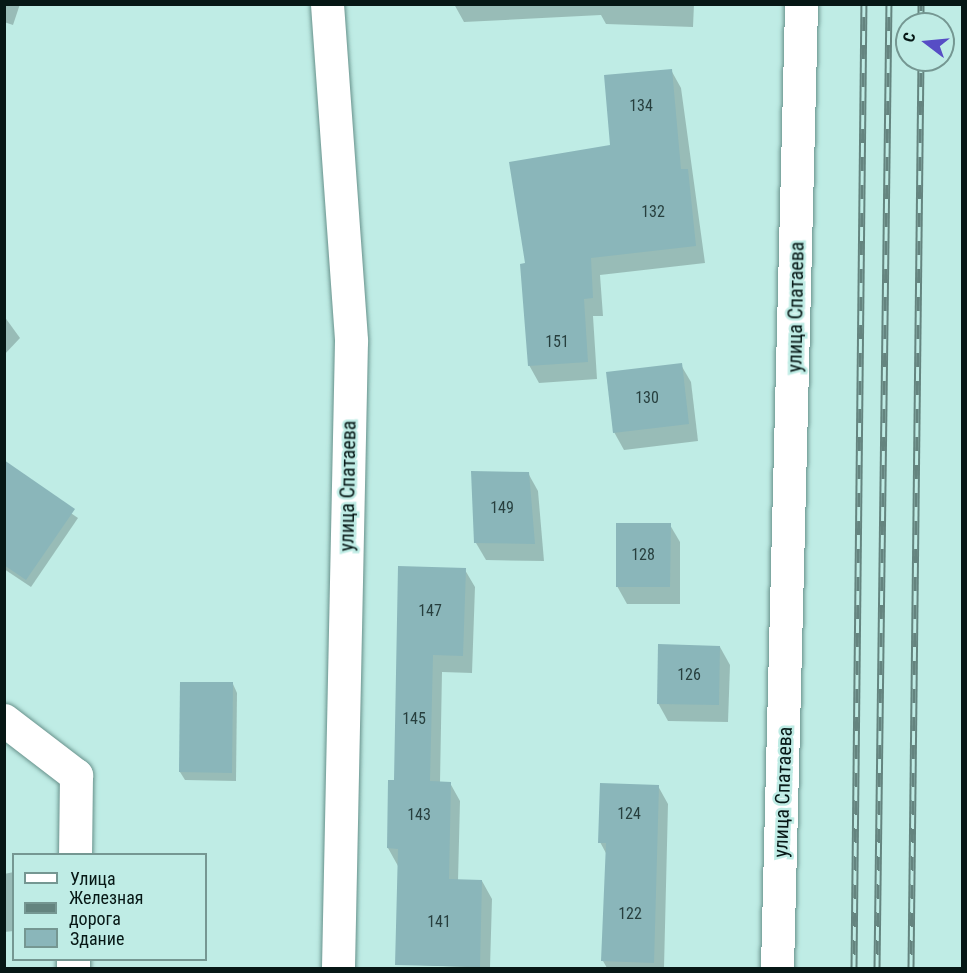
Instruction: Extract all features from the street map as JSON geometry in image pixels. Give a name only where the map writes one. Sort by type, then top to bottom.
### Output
[{"type":"street","name":"улица Спатаева","points":[[327,4],[351,341],[338,969]]},
{"type":"street","name":"улица Спатаева","points":[[777,969],[801,4]]},
{"type":"street","points":[[4,720],[76,775],[75,853]]},
{"type":"building","points":[[672,69],[681,169],[688,169],[696,246],[591,258],[593,298],[584,299],[588,362],[528,366],[520,264],[525,263],[509,162],[610,145],[604,75]]},
{"type":"building","points":[[682,363],[689,424],[613,433],[606,372]]},
{"type":"building","points":[[4,460],[75,509],[26,580],[4,565]]},
{"type":"building","points":[[471,471],[529,472],[535,544],[474,543]]},
{"type":"building","points":[[616,523],[671,523],[670,587],[616,587]]},
{"type":"building","points":[[398,566],[466,568],[463,656],[433,655],[430,781],[451,782],[449,879],[482,880],[480,967],[395,965],[398,849],[387,848],[388,780],[394,780]]},
{"type":"building","points":[[658,644],[720,646],[719,705],[657,704]]},
{"type":"building","points":[[180,682],[233,682],[232,773],[179,772]]},
{"type":"building","points":[[600,783],[659,785],[654,963],[601,961],[606,843],[598,843]]},
{"type":"railway","points":[[854,968],[864,4]]},
{"type":"railway","points":[[877,968],[889,4]]},
{"type":"railway","points":[[921,4],[921,12]]},
{"type":"railway","points":[[911,968],[921,72]]}]
